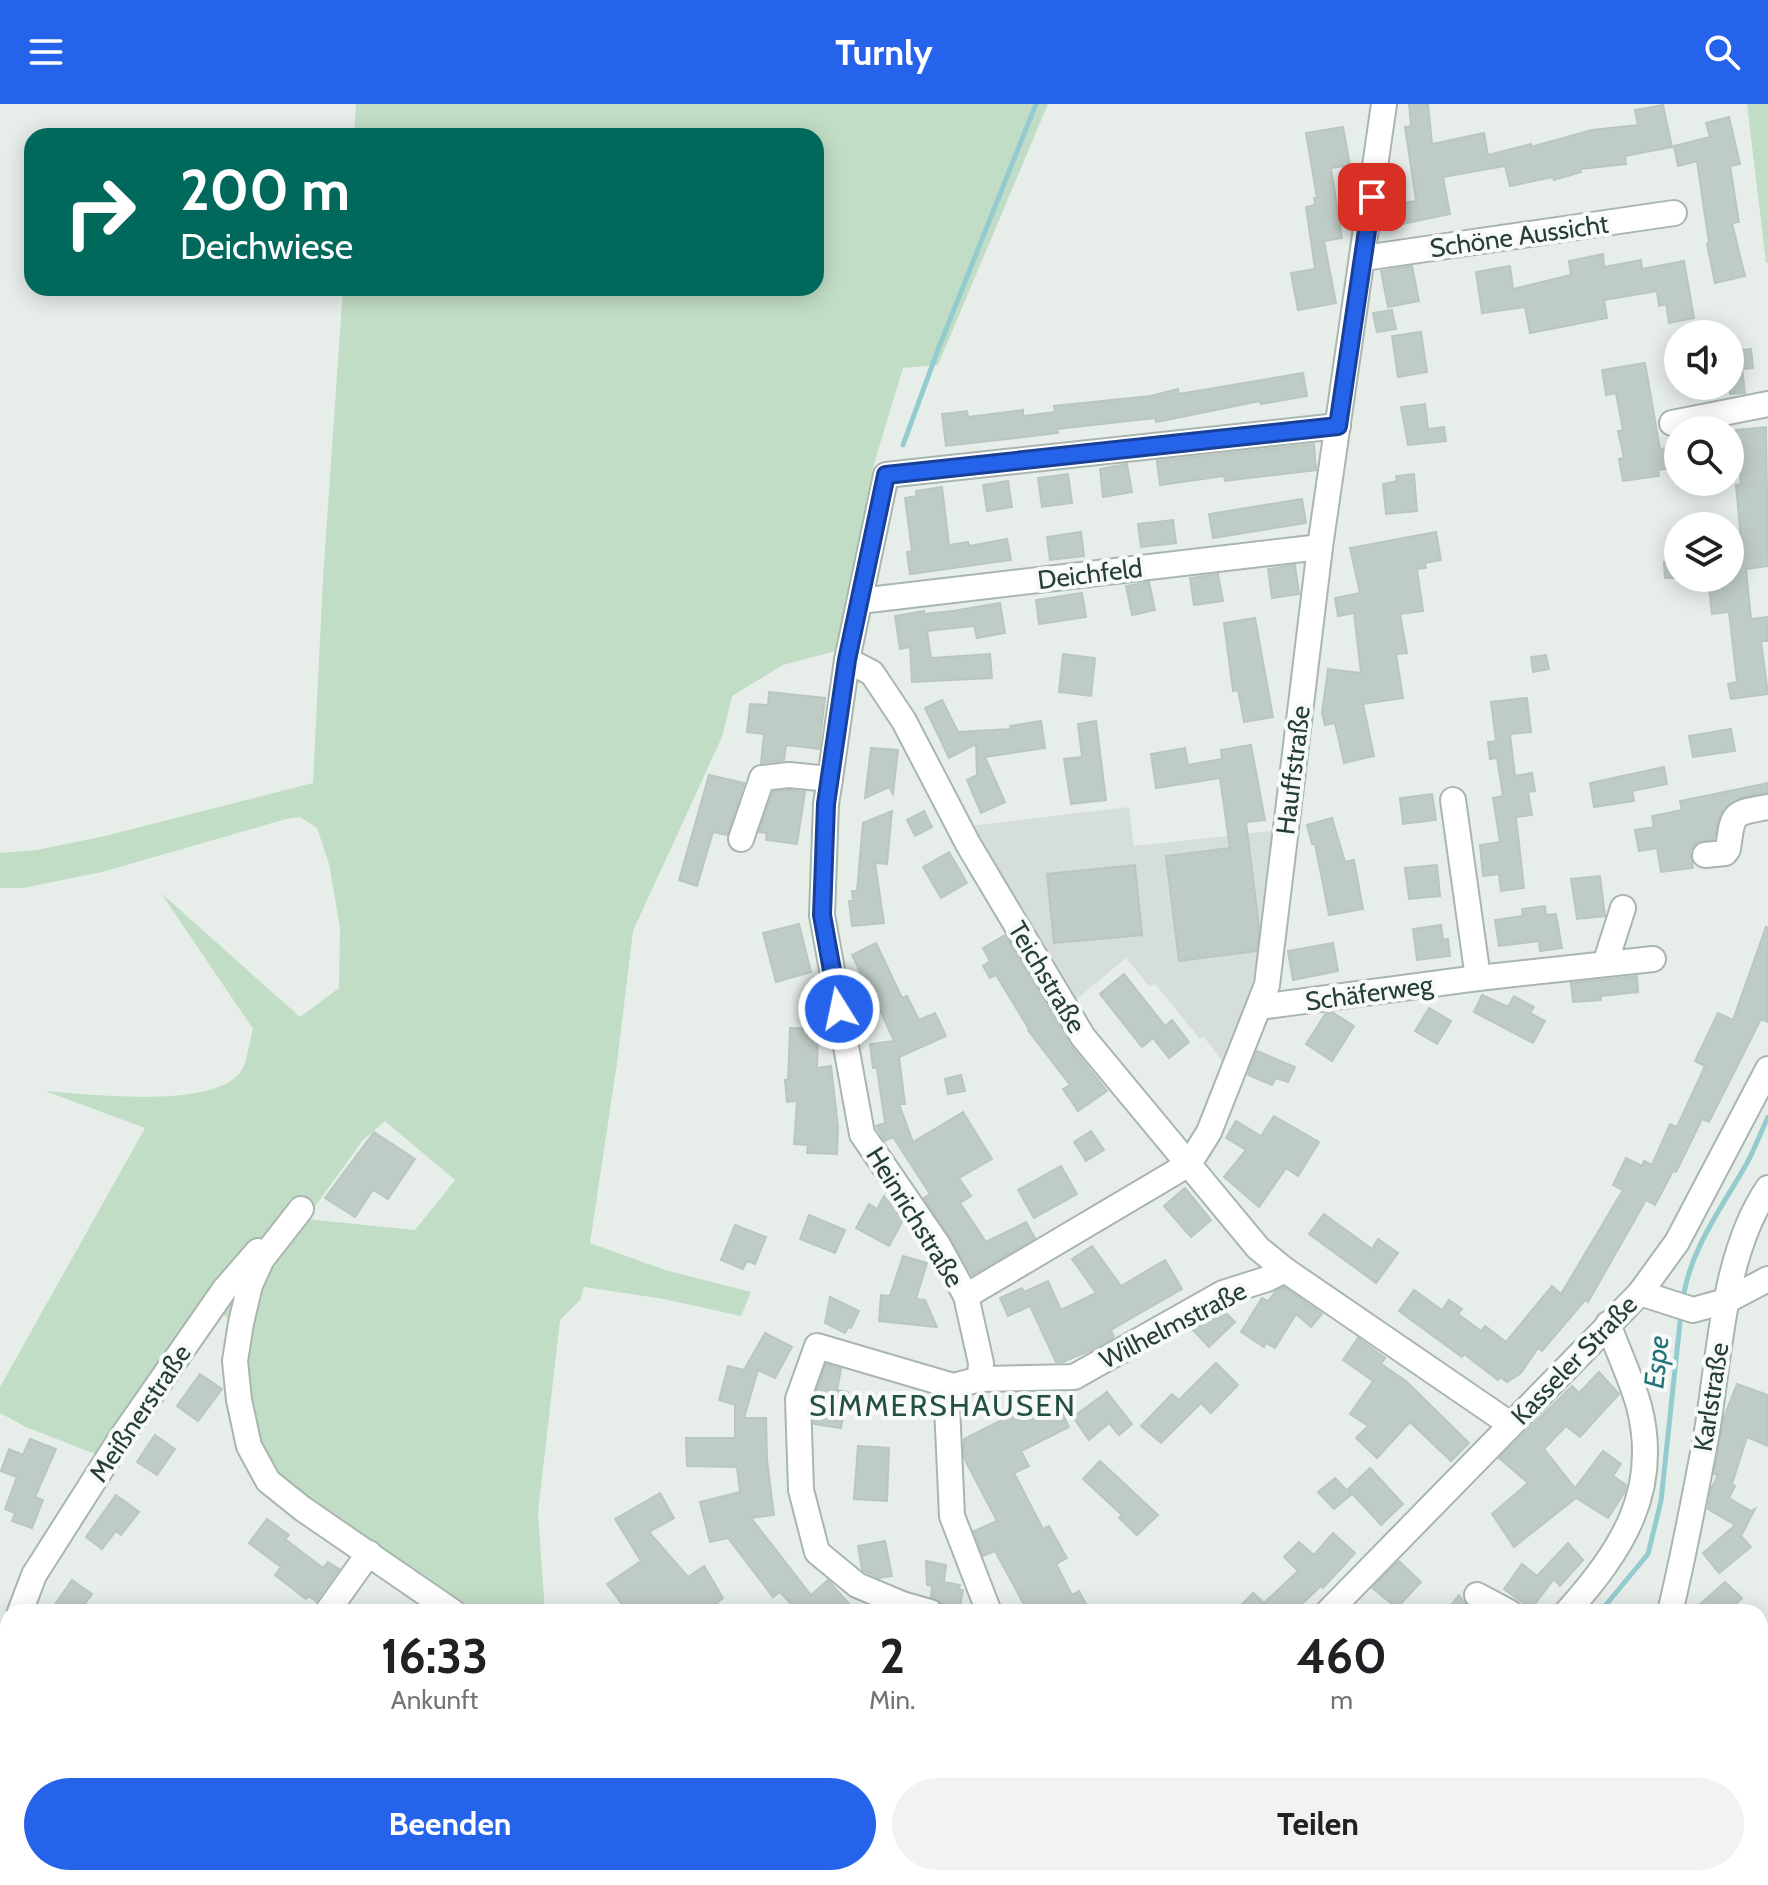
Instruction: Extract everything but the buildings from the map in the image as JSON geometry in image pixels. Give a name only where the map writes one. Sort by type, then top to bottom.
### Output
[{"type":"street","name":"Hauffstraße","points":[[966,1296],[1189,1164],[1209,1132],[1267,985],[1320,547],[1384,104]]},
{"type":"street","name":"Schöne Aussicht","points":[[1364,258],[1674,213]]},
{"type":"street","points":[[1707,416],[1768,404]]},
{"type":"street","name":"Heinrichstraße","points":[[980,1379],[981,1363],[966,1296],[938,1245],[862,1134],[822,915],[830,779],[847,660],[886,475],[1338,426]]},
{"type":"street","name":"Deichfeld","points":[[860,601],[1320,547]]},
{"type":"street","name":"Teichstraße","points":[[847,660],[872,673],[904,721],[968,844],[1083,1037],[1258,1248],[1285,1270]]},
{"type":"street","points":[[741,839],[762,778],[789,775],[830,779]]},
{"type":"street","points":[[1453,800],[1478,978]]},
{"type":"street","points":[[1705,855],[1725,853],[1732,818],[1736,814],[1768,807]]},
{"type":"street","points":[[1605,964],[1623,908]]},
{"type":"street","name":"Schäferweg","points":[[1259,1007],[1653,959]]},
{"type":"street","name":"Kasseler Straße","points":[[1336,1604],[1640,1293],[1677,1242],[1768,1069]]},
{"type":"street","name":"Karlstraße","points":[[1672,1604],[1706,1438],[1731,1276],[1743,1241],[1768,1188]]},
{"type":"street","points":[[301,1209],[262,1259],[250,1285],[241,1323],[235,1361],[249,1446],[268,1481],[303,1509],[369,1553],[431,1604]]},
{"type":"street","name":"Meißnerstraße","points":[[23,1604],[34,1575],[121,1438],[224,1290],[283,1229]]},
{"type":"street","points":[[1285,1270],[1510,1424]]},
{"type":"street","name":"Wilhelmstraße","points":[[953,1386],[980,1379],[1074,1377],[1223,1293],[1285,1270]]},
{"type":"street","points":[[1640,1293],[1682,1306],[1726,1301],[1768,1279]]},
{"type":"street","points":[[1574,1604],[1624,1538],[1638,1501],[1646,1452],[1638,1405],[1608,1324]]},
{"type":"street","points":[[902,1604],[857,1585],[817,1552],[801,1490],[798,1399],[817,1346],[953,1386],[947,1406],[952,1516],[986,1604]]},
{"type":"street","points":[[333,1604],[369,1553]]},
{"type":"street","points":[[1477,1595],[1494,1604]]},
{"type":"shaded area","points":[[1129,807],[1134,846],[1282,830],[1259,988],[1225,1065],[1204,1037],[1200,1039],[1155,984],[1150,987],[1126,958],[1073,1002],[971,826]]},
{"type":"green space","points":[[356,104],[1048,104],[938,365],[903,368],[874,464],[836,651],[783,665],[732,696],[722,737],[633,931],[590,1243],[665,1270],[751,1292],[741,1316],[664,1299],[584,1287],[580,1300],[560,1320],[538,1513],[544,1604],[446,1604],[270,1471],[251,1423],[245,1328],[204,1303],[95,1454],[26,1427],[0,1413],[0,1387],[145,1128],[45,1091],[149,1097],[179,1095],[205,1091],[227,1083],[241,1071],[245,1062],[253,1029],[161,893],[300,1017],[339,988],[340,928],[329,864],[317,828],[300,817],[102,872],[23,888],[0,888],[0,853],[37,850],[105,836],[313,783],[342,296],[824,296],[824,128],[354,128]],"holes":[[[385,1121],[455,1180],[415,1230],[306,1219],[363,1140]]]},
{"type":"green space","points":[[1747,104],[1768,104],[1768,263],[1766,263]]},
{"type":"waterway","points":[[903,445],[1036,104]]},
{"type":"waterway","name":"Espe","points":[[1683,1299],[1700,1245],[1747,1163],[1768,1117]]},
{"type":"waterway","name":"Espe","points":[[1607,1604],[1648,1554],[1661,1501],[1681,1313]]},
{"type":"district","name":"SIMMERSHAUSEN","points":[[943,1406]]},
{"type":"route","points":[[839,1009],[822,915],[826,804],[847,660],[886,475],[1338,426],[1372,197]]}]
